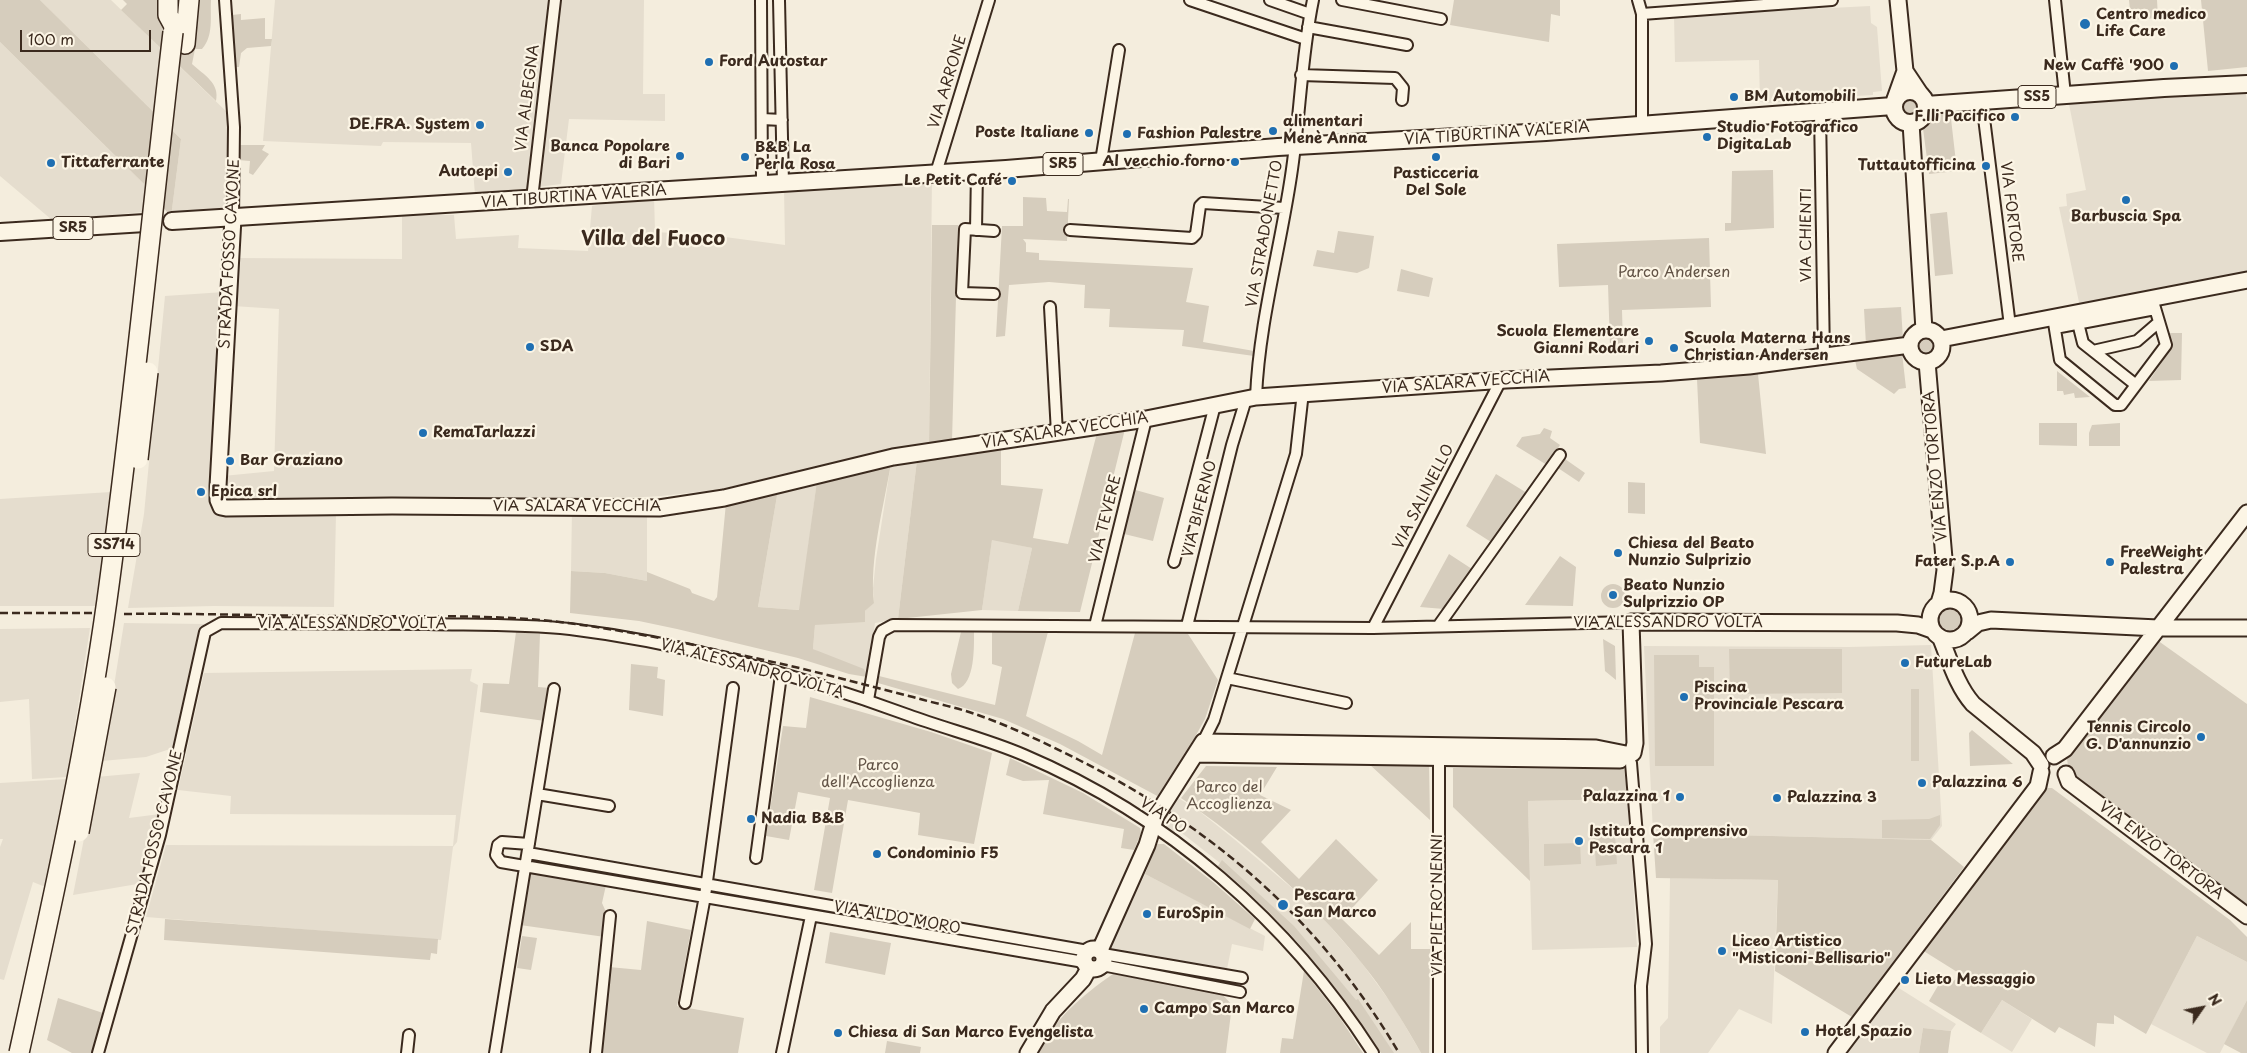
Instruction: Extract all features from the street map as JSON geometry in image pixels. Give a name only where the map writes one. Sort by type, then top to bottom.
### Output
[{"type":"highway","points":[[168,0],[168,15],[177,34]]},
{"type":"highway","name":"SS714","points":[[32,1053],[60,928],[102,714],[120,599],[146,400],[177,34],[177,0]]},
{"type":"highway","name":"SS714","points":[[19,1053],[47,924],[88,716],[107,601],[177,34],[190,0]]},
{"type":"main road","name":"SS5","points":[[1924,100],[1982,102],[2247,84]]},
{"type":"main road","name":"SR5","points":[[1894,103],[1902,92],[1907,90],[1924,100]]},
{"type":"main road","points":[[1894,103],[1898,118],[1911,123],[1922,117],[1924,100]]},
{"type":"main road","name":"VIA TIBURTINA VALERIA","points":[[172,221],[977,171],[1294,146],[1820,112],[1894,103]]},
{"type":"main road","name":"SR5","points":[[0,232],[145,223]]},
{"type":"street","name":"STRADA FOSSO CAVONE","points":[[221,506],[218,500],[218,486],[233,218],[234,122],[225,0]]},
{"type":"street","name":"VIA ALBEGNA","points":[[532,200],[555,0]]},
{"type":"street","points":[[761,0],[762,184]]},
{"type":"street","points":[[779,0],[783,183]]},
{"type":"street","name":"VIA ARRONE","points":[[936,173],[989,0]]},
{"type":"street","points":[[1190,0],[1306,39]]},
{"type":"street","points":[[1270,0],[1310,14]]},
{"type":"street","name":"VIA STRADONETTO","points":[[1251,398],[1291,174],[1301,75],[1313,0]]},
{"type":"street","points":[[1342,0],[1440,19]]},
{"type":"street","points":[[1638,0],[1642,14],[1642,125]]},
{"type":"street","points":[[1642,14],[1832,0]]},
{"type":"street","points":[[1894,103],[1905,71],[1898,0]]},
{"type":"street","points":[[2055,0],[2065,95]]},
{"type":"street","points":[[761,15],[780,15]]},
{"type":"street","points":[[1308,27],[1407,45]]},
{"type":"street","points":[[761,40],[780,40]]},
{"type":"street","points":[[1101,161],[1119,50]]},
{"type":"street","points":[[761,68],[781,67]]},
{"type":"street","points":[[1905,71],[1924,100]]},
{"type":"street","points":[[1301,75],[1395,78],[1403,88],[1402,100]]},
{"type":"street","name":"VIA FORTORE","points":[[1982,102],[2010,326]]},
{"type":"street","name":"VIA CHIENTI","points":[[1820,112],[1824,357]]},
{"type":"street","points":[[762,120],[782,120]]},
{"type":"street","points":[[1911,123],[1924,330]]},
{"type":"street","points":[[976,230],[977,171]]},
{"type":"street","points":[[1070,230],[1192,238],[1196,234],[1202,203],[1284,208]]},
{"type":"street","points":[[994,231],[966,229],[962,293],[994,294]]},
{"type":"street","points":[[1941,339],[2010,326],[2054,323],[2153,304],[2247,280]]},
{"type":"street","points":[[2054,323],[2060,360],[2115,405],[2121,405],[2166,345],[2153,304]]},
{"type":"street","points":[[1050,307],[1057,433]]},
{"type":"street","points":[[2077,318],[2083,343],[2136,385]]},
{"type":"street","points":[[2093,351],[2137,341],[2159,322]]},
{"type":"street","points":[[1924,330],[1934,332],[1941,339],[1942,349],[1936,358],[1927,362],[1915,357],[1910,344],[1915,335],[1924,330]]},
{"type":"street","name":"VIA SALARA VECCHIA","points":[[221,506],[259,508],[392,506],[659,508],[724,498],[894,458],[1146,420],[1251,398],[1303,392],[1426,387],[1501,380],[1660,373],[1749,366],[1910,344]]},
{"type":"street","name":"VIA ENZO TORTORA","points":[[1927,362],[1945,570],[1942,594],[1935,607]]},
{"type":"street","name":"VIA SALINELLO","points":[[1373,628],[1501,380]]},
{"type":"street","points":[[1028,1053],[1048,1017],[1083,979],[1094,959],[1158,814],[1200,748],[1214,720],[1296,454],[1303,392]]},
{"type":"street","name":"VIA BIFERNO","points":[[1187,626],[1232,445],[1251,398]]},
{"type":"street","points":[[1174,562],[1215,405]]},
{"type":"street","name":"VIA TEVERE","points":[[1095,626],[1146,420]]},
{"type":"street","points":[[1439,625],[1560,455]]},
{"type":"street","points":[[1836,1053],[2247,513]]},
{"type":"street","name":"VIA ENZO TORTORA","points":[[1945,570],[1963,606]]},
{"type":"street","points":[[1991,620],[1963,606],[1945,600],[1935,607],[1930,621],[1937,635],[1948,641],[1964,635],[1978,623],[1991,620],[2158,628],[2247,628]]},
{"type":"street","points":[[1955,674],[1956,654],[1971,621],[1963,606]]},
{"type":"street","name":"VIA ALESSANDRO VOLTA","points":[[1897,623],[1919,618],[1935,607]]},
{"type":"street","points":[[1631,622],[1635,743],[1629,758],[1646,944],[1641,986],[1642,1053]]},
{"type":"street","name":"VIA ALESSANDRO VOLTA","points":[[205,632],[221,623],[482,625],[568,629],[675,645],[868,700],[882,631],[893,625],[1373,628],[1631,622],[1897,623],[1918,625],[1937,635]]},
{"type":"street","name":"STRADA FOSSO CAVONE","points":[[98,1053],[160,835],[205,632]]},
{"type":"street","name":"VIA ENZO TORTORA","points":[[1937,635],[1963,691],[1973,704],[2052,768],[2247,916]]},
{"type":"street","points":[[756,858],[781,675]]},
{"type":"street","points":[[1227,678],[1346,703]]},
{"type":"street","points":[[685,1003],[707,884],[733,688]]},
{"type":"street","points":[[495,1053],[554,689]]},
{"type":"street","name":"VIA PO","points":[[868,700],[1023,754],[1098,790],[1153,827],[1215,872],[1269,921],[1328,989],[1373,1053]]},
{"type":"street","points":[[1200,748],[1439,751],[1629,758]]},
{"type":"street","name":"VIA PIETRO NENNI","points":[[1439,751],[1440,1053]]},
{"type":"street","points":[[537,794],[609,806]]},
{"type":"street","name":"VIA ALDO MORO","points":[[1240,992],[1107,966],[1094,959],[1078,961],[810,916],[705,896],[501,862],[496,855],[498,845],[508,841],[529,849],[1094,959],[1242,978]]},
{"type":"street","points":[[596,1053],[610,916]]},
{"type":"street","name":"VIA ALDO MORO","points":[[782,1053],[810,916]]},
{"type":"street","points":[[407,1053],[409,1035]]},
{"type":"shaded area","points":[[40,0],[111,0],[231,116],[229,214],[171,217],[181,139]]},
{"type":"shaded area","points":[[275,0],[644,0],[643,94],[665,94],[665,121],[569,119],[561,184],[475,195],[471,143],[383,142],[381,146],[263,141]]},
{"type":"shaded area","points":[[1870,6],[1871,23],[1877,27],[1882,91],[1873,92],[1873,95],[1856,96],[1856,99],[1785,104],[1785,102],[1760,102],[1759,60],[1675,62],[1674,16]]},
{"type":"shaded area","points":[[0,42],[146,186],[143,212],[52,220],[0,176]]},
{"type":"shaded area","name":"Barbuscia Spa","points":[[2244,86],[2247,100],[2247,276],[2080,307],[2059,207],[2067,206],[2066,194],[2086,190],[2068,99]]},
{"type":"shaded area","points":[[932,177],[929,446],[715,490],[661,496],[609,499],[493,498],[230,506],[222,499],[223,476],[274,471],[279,309],[233,306],[236,258],[402,259],[402,215],[454,215],[456,239],[519,235],[518,248],[588,251],[592,206],[654,196],[655,232],[710,235],[785,245],[784,188]]},
{"type":"shaded area","points":[[224,292],[214,514],[224,511],[336,514],[334,607],[214,606],[128,608],[144,514],[165,296]]},
{"type":"shaded area","points":[[917,460],[898,619],[875,623],[867,677],[813,649],[815,625],[865,611],[874,602],[873,588],[876,559],[891,463]]},
{"type":"shaded area","points":[[817,481],[800,610],[758,607],[778,490]]},
{"type":"shaded area","points":[[111,492],[96,606],[0,606],[0,499]]},
{"type":"shaded area","points":[[572,510],[647,510],[647,581],[605,573],[571,571]]},
{"type":"shaded area","points":[[992,539],[1032,548],[1018,611],[982,610]]},
{"type":"shaded area","points":[[124,623],[204,624],[176,747],[146,757],[102,761]]},
{"type":"shaded area","points":[[90,628],[67,777],[32,779],[29,699],[0,702],[0,629]]},
{"type":"shaded area","points":[[1931,645],[1942,826],[1931,840],[1653,833],[1644,646],[1849,647]]},
{"type":"shaded area","points":[[472,669],[470,681],[478,685],[457,842],[453,847],[441,940],[146,917],[166,845],[453,846],[456,815],[230,814],[231,796],[178,790],[204,673]]},
{"type":"shaded area","points":[[140,773],[129,818],[160,814],[143,883],[73,895],[96,777]]},
{"type":"shaded area","points":[[67,779],[48,888],[33,882],[4,980],[0,979],[0,847],[3,839],[0,839],[0,783]]},
{"type":"shaded area","points":[[1164,789],[1199,811],[1234,839],[1299,894],[1322,917],[1361,962],[1394,1007],[1421,1053],[1381,1053],[1344,998],[1302,945],[1255,897],[1218,866],[1220,863],[1178,830],[1175,833],[1159,821],[1154,806],[1158,796],[1161,798]]},
{"type":"shaded area","name":"Istituto Comprensivo Pescara 1","points":[[1628,799],[1637,947],[1532,950],[1528,801]]},
{"type":"shaded area","points":[[1145,874],[1265,936],[1263,951],[1232,944],[1222,994],[1113,974],[1110,949]]},
{"type":"shaded area","name":"Liceo Artistico \"Misticoni-Bellisario\"","points":[[1670,878],[1778,880],[1772,1024],[1739,1009],[1708,1053],[1660,1053],[1660,1027],[1668,1018]]},
{"type":"shaded area","points":[[2197,936],[2247,962],[2247,1000],[2220,1053],[2207,1053],[2151,1024]]},
{"type":"shaded area","points":[[1894,985],[1956,1024],[1951,1031],[1923,1028],[1919,1053],[1845,1053]]},
{"type":"shaded area","points":[[2002,1000],[2032,1019],[2012,1052],[1981,1033]]},
{"type":"green space","points":[[0,0],[40,0],[181,139],[171,217],[146,186],[0,42]]},
{"type":"green space","points":[[123,0],[165,0],[165,25],[198,0],[211,0],[210,32],[202,49],[195,49],[192,64],[213,84],[216,89],[216,101],[121,10],[127,4]]},
{"type":"green space","points":[[1454,0],[1560,0],[1560,16],[1551,14],[1549,42],[1450,25]]},
{"type":"green space","points":[[2129,0],[2157,0],[2158,18],[2131,20]]},
{"type":"green space","points":[[2201,0],[2247,0],[2247,67],[2208,71]]},
{"type":"green space","points":[[241,14],[241,20],[265,18],[265,39],[272,39],[271,46],[247,48],[241,53],[239,67],[235,67],[232,15]]},
{"type":"green space","points":[[1910,96],[1918,99],[1921,107],[1918,115],[1910,118],[1902,115],[1899,107],[1902,99]]},
{"type":"green space","points":[[1928,110],[1950,110],[1957,171],[1929,174],[1922,121]]},
{"type":"green space","points":[[238,145],[265,145],[262,150],[269,154],[253,175],[249,173],[250,161],[238,160]]},
{"type":"green space","points":[[1773,170],[1774,228],[1725,231],[1725,223],[1731,223],[1732,171]]},
{"type":"green space","points":[[1023,197],[1046,198],[1047,211],[1067,212],[1069,199],[1067,241],[1023,239],[1026,243],[1026,252],[1039,253],[1039,260],[1193,268],[1186,302],[1209,306],[1203,342],[1254,351],[1254,356],[1182,346],[1184,330],[1109,327],[1110,309],[1084,308],[1085,285],[1049,282],[1009,285],[1005,336],[996,337],[1002,226],[1023,226]]},
{"type":"green space","points":[[1947,212],[1953,274],[1935,276],[1930,214]]},
{"type":"green space","points":[[932,225],[958,225],[952,441],[929,446]]},
{"type":"green space","points":[[1338,231],[1374,236],[1369,268],[1357,273],[1313,266],[1317,250],[1334,253]]},
{"type":"green space","name":"Parco Andersen","points":[[1709,238],[1711,307],[1622,310],[1623,346],[1610,346],[1608,285],[1559,287],[1557,244]]},
{"type":"green space","points":[[1401,269],[1433,278],[1429,297],[1397,291]]},
{"type":"green space","points":[[1901,307],[1903,340],[1866,345],[1864,309]]},
{"type":"green space","points":[[2167,333],[2182,333],[2181,380],[2149,381],[2172,347]]},
{"type":"green space","points":[[1926,334],[1934,338],[1938,346],[1934,354],[1926,358],[1918,354],[1914,346],[1918,338]]},
{"type":"green space","points":[[1902,353],[1906,388],[1899,389],[1894,394],[1857,369],[1855,360]]},
{"type":"green space","points":[[2057,371],[2090,397],[2075,398],[2074,393],[2064,395],[2063,391],[2057,391]]},
{"type":"green space","points":[[1758,374],[1766,454],[1700,443],[1697,379]]},
{"type":"green space","points":[[2039,423],[2077,423],[2077,446],[2039,445]]},
{"type":"green space","points":[[2120,423],[2120,446],[2089,446],[2089,433],[2092,425]]},
{"type":"green space","points":[[1544,428],[1552,431],[1550,438],[1560,445],[1547,465],[1516,446],[1522,437],[1540,434]]},
{"type":"green space","points":[[1125,429],[1080,612],[1018,611],[1032,548],[992,540],[982,610],[898,619],[917,460],[1001,448],[1001,485],[1043,489],[1033,538],[1068,544],[1097,433]]},
{"type":"green space","points":[[1565,459],[1585,473],[1579,482],[1558,468]]},
{"type":"green space","points":[[891,463],[875,551],[874,603],[865,611],[865,622],[815,625],[813,649],[864,669],[867,677],[849,674],[798,658],[677,629],[639,621],[570,613],[571,571],[605,573],[647,581],[647,572],[714,601],[717,597],[726,503],[778,490],[758,607],[799,610],[817,481]]},
{"type":"green space","points":[[1496,474],[1527,493],[1491,542],[1466,526]]},
{"type":"green space","points":[[1628,482],[1645,483],[1645,514],[1628,513]]},
{"type":"green space","points":[[1132,489],[1164,498],[1153,541],[1120,533]]},
{"type":"green space","points":[[1449,554],[1472,569],[1444,609],[1420,607]]},
{"type":"green space","points":[[1560,556],[1576,567],[1573,606],[1525,605]]},
{"type":"green space","points":[[1613,584],[1622,587],[1625,596],[1622,605],[1613,608],[1604,605],[1601,596],[1604,587]]},
{"type":"green space","points":[[1950,608],[1959,611],[1962,620],[1959,629],[1950,632],[1941,629],[1938,620],[1941,611]]},
{"type":"green space","points":[[516,632],[540,634],[538,687],[550,688],[545,721],[480,712],[483,683],[509,684]]},
{"type":"green space","points":[[961,632],[974,632],[974,646],[971,672],[968,680],[958,689],[952,683],[951,674]]},
{"type":"green space","points":[[992,632],[1048,632],[1026,716],[1102,755],[1135,633],[1188,634],[1218,680],[1205,719],[1161,798],[1060,744],[1003,719],[878,683],[879,676],[995,705],[1002,667],[992,664]]},
{"type":"green space","points":[[1603,639],[1615,646],[1616,680],[1605,671]]},
{"type":"green space","points":[[2157,640],[2247,704],[2247,906],[2069,773],[2067,759],[2070,755],[2068,753],[2116,696]]},
{"type":"green space","points":[[1729,649],[1842,649],[1842,693],[1730,694]]},
{"type":"green space","name":"Piscina Provinciale Pescara","points":[[1654,655],[1699,655],[1699,667],[1714,667],[1714,766],[1655,766]]},
{"type":"green space","points":[[631,664],[658,667],[657,678],[665,680],[663,716],[629,710]]},
{"type":"green space","points":[[1911,689],[1919,689],[1919,761],[1911,761]]},
{"type":"green space","name":"Parco dell'Accoglienza","points":[[810,697],[931,732],[992,753],[974,844],[918,835],[920,813],[848,800],[832,893],[814,890],[830,798],[798,792],[789,840],[766,836],[783,726],[806,728]]},
{"type":"green space","points":[[1972,730],[2013,764],[1970,766],[1969,733]]},
{"type":"green space","points":[[1010,758],[1083,793],[1140,828],[1141,833],[1134,850],[1121,848],[1124,829],[1043,814],[1049,780],[1023,781],[1006,775]]},
{"type":"green space","points":[[1369,762],[1429,763],[1430,820],[1369,764]]},
{"type":"green space","name":"Parco del Accoglienza","points":[[1206,766],[1277,767],[1260,795],[1291,810],[1261,842],[1299,879],[1336,839],[1378,880],[1342,919],[1379,955],[1411,922],[1411,949],[1430,949],[1429,1053],[1421,1053],[1377,983],[1321,916],[1253,853],[1181,798]]},
{"type":"green space","points":[[1453,768],[1624,769],[1628,799],[1528,801],[1530,881],[1453,807]]},
{"type":"green space","points":[[2045,788],[2052,788],[2230,920],[2247,937],[2247,962],[2197,936],[2146,1034],[2114,1015],[2114,1024],[2097,1023],[2095,1047],[2059,1027],[2055,1033],[2002,1000],[1981,1033],[1929,1001],[1939,984],[1950,983],[1956,979],[1958,981],[1962,975],[1922,950]]},
{"type":"green space","points":[[1940,815],[1940,825],[1930,839],[1882,838],[1882,820],[1929,819]]},
{"type":"green space","points":[[1653,833],[1931,840],[1964,867],[1852,1017],[1775,971],[1778,880],[1656,878]]},
{"type":"green space","points":[[1615,835],[1617,864],[1596,866],[1594,836]]},
{"type":"green space","points":[[1580,843],[1581,864],[1544,866],[1544,844]]},
{"type":"green space","points":[[1157,844],[1164,844],[1213,882],[1255,919],[1250,929],[1145,874]]},
{"type":"green space","points":[[1222,860],[1294,926],[1356,1000],[1358,999],[1394,1053],[1381,1053],[1345,1001],[1307,953],[1243,887],[1218,866]]},
{"type":"green space","points":[[527,870],[606,885],[602,903],[606,912],[605,937],[520,925]]},
{"type":"green space","points":[[165,919],[438,939],[437,954],[431,953],[430,960],[164,940]]},
{"type":"green space","points":[[647,921],[691,930],[677,1006],[744,1018],[738,1053],[600,1053],[609,967],[641,970]]},
{"type":"green space","points":[[830,932],[891,943],[885,975],[825,963]]},
{"type":"green space","points":[[522,936],[537,938],[531,970],[517,968]]},
{"type":"green space","points":[[1304,971],[1338,1015],[1363,1053],[1280,1053],[1282,1038],[1293,1039]]},
{"type":"green space","name":"Campo San Marco","points":[[1113,974],[1222,994],[1232,1005],[1226,1053],[1037,1053],[1052,1029],[1070,1009]]},
{"type":"green space","points":[[58,998],[106,1014],[91,1053],[72,1053],[47,1040]]},
{"type":"green space","points":[[2247,1000],[2247,1053],[2241,1053],[2224,1044]]},
{"type":"green space","points":[[1923,1028],[1951,1031],[1948,1053],[1919,1053]]},
{"type":"green space","points":[[887,1041],[921,1047],[920,1053],[885,1053]]},
{"type":"railway","points":[[0,613],[98,613]]},
{"type":"railway","points":[[124,614],[472,617],[551,621],[696,645],[831,676],[975,714],[1040,741],[1129,787],[1175,816],[1219,848],[1261,883],[1299,920],[1335,961],[1368,1005],[1399,1053]]},
{"type":"place","name":"Centro medico Life Care","points":[[2085,24]]},
{"type":"place","name":"Ford Autostar","points":[[709,62]]},
{"type":"place","name":"New Caffè '900","points":[[2174,66]]},
{"type":"place","name":"BM Automobili","points":[[1734,97]]},
{"type":"place","name":"F.lli Pacifico","points":[[2015,117]]},
{"type":"place","name":"DE.FRA. System","points":[[480,125]]},
{"type":"place","name":"alimentari Menè Anna","points":[[1273,131]]},
{"type":"place","name":"Poste Italiane","points":[[1089,133]]},
{"type":"place","name":"Fashion Palestre","points":[[1127,134]]},
{"type":"place","name":"Studio Fotografico DigitaLab","points":[[1707,137]]},
{"type":"place","name":"Banca Popolare di Bari","points":[[680,156]]},
{"type":"place","name":"B&B La Perla Rosa","points":[[745,157]]},
{"type":"place","name":"Pasticceria Del Sole","points":[[1436,157]]},
{"type":"place","name":"Al vecchio forno","points":[[1235,162]]},
{"type":"place","name":"Tittaferrante","points":[[51,163]]},
{"type":"place","name":"Tuttautofficina","points":[[1986,166]]},
{"type":"place","name":"Autoepi","points":[[508,172]]},
{"type":"place","name":"Le Petit Café","points":[[1012,181]]},
{"type":"place","name":"Barbuscia Spa","points":[[2126,200]]},
{"type":"place","name":"Scuola Elementare Gianni Rodari","points":[[1649,341]]},
{"type":"place","name":"SDA","points":[[530,347]]},
{"type":"place","name":"Scuola Materna Hans Christian Andersen","points":[[1674,348]]},
{"type":"place","name":"RemaTarlazzi","points":[[423,433]]},
{"type":"place","name":"Bar Graziano","points":[[230,461]]},
{"type":"place","name":"Epica srl","points":[[201,492]]},
{"type":"place","name":"Chiesa del Beato Nunzio Sulprizio","points":[[1618,553]]},
{"type":"place","name":"Fater S.p.A","points":[[2010,562]]},
{"type":"place","name":"FreeWeight Palestra","points":[[2110,562]]},
{"type":"place","name":"Beato Nunzio Sulprizzio OP","points":[[1613,595]]},
{"type":"place","name":"FutureLab","points":[[1905,663]]},
{"type":"place","name":"Piscina Provinciale Pescara","points":[[1684,697]]},
{"type":"place","name":"Tennis Circolo G. D'annunzio","points":[[2201,737]]},
{"type":"place","name":"Palazzina 6","points":[[1922,783]]},
{"type":"place","name":"Palazzina 1","points":[[1680,797]]},
{"type":"place","name":"Palazzina 3","points":[[1777,798]]},
{"type":"place","name":"Nadia B&B","points":[[751,819]]},
{"type":"place","name":"Istituto Comprensivo Pescara 1","points":[[1579,841]]},
{"type":"place","name":"Condominio F5","points":[[877,854]]},
{"type":"place","name":"Pescara San Marco","points":[[1283,905]]},
{"type":"place","name":"EuroSpin","points":[[1147,914]]},
{"type":"place","name":"Liceo Artistico \"Misticoni-Bellisario\"","points":[[1722,951]]},
{"type":"place","name":"Lieto Messaggio","points":[[1905,980]]},
{"type":"place","name":"Campo San Marco","points":[[1144,1009]]},
{"type":"place","name":"Hotel Spazio","points":[[1805,1032]]},
{"type":"place","name":"Chiesa di San Marco Evengelista","points":[[838,1033]]},
{"type":"district","name":"Villa del Fuoco","points":[[653,239]]}]
